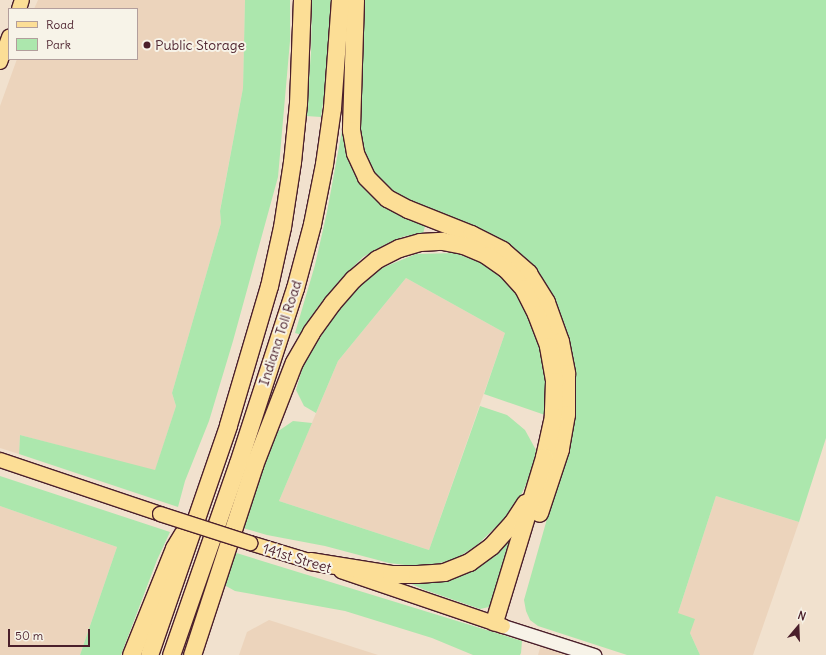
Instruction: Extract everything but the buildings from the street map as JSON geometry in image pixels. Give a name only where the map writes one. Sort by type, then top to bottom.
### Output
[{"type":"highway","name":"Indiana Toll Road","points":[[149,655],[205,494],[253,344],[282,227],[292,162],[298,103],[302,0]]},
{"type":"highway","name":"Indiana Toll Road","points":[[171,655],[243,449],[299,274],[312,224],[332,108],[340,0]]},
{"type":"highway","points":[[355,0],[351,130],[355,153],[366,177],[387,198],[408,209],[471,234],[502,250],[528,273],[546,302],[560,341],[566,373],[566,414],[560,449],[498,624]]},
{"type":"highway","points":[[192,655],[254,464],[294,362],[311,332],[332,303],[353,279],[377,259],[399,248],[420,242],[442,241],[463,245],[486,255],[506,269],[523,288],[536,314],[548,346],[554,381],[553,416],[544,457],[498,624]]},
{"type":"highway","points":[[310,561],[391,574],[444,572],[469,562],[491,546],[512,523],[525,503],[544,457]]},
{"type":"highway","points":[[131,655],[174,548],[205,494]]},
{"type":"main road","points":[[0,62],[8,39]]},
{"type":"main road","name":"141st Street","points":[[0,460],[160,514],[310,561],[498,624]]},
{"type":"street","name":"141st Street","points":[[498,624],[594,655]]},
{"type":"shaded area","points":[[38,0],[245,0],[243,88],[220,210],[221,223],[172,393],[176,406],[155,471],[20,435],[19,454],[0,448],[0,106],[17,60],[138,60],[138,8],[34,8]]},
{"type":"shaded area","points":[[406,278],[505,333],[429,550],[279,501],[338,361]]},
{"type":"shaded area","points":[[716,496],[799,522],[753,655],[700,655],[690,633],[678,613]]},
{"type":"shaded area","points":[[0,506],[117,547],[80,655],[0,655]]},
{"type":"shaded area","points":[[269,620],[378,655],[239,655],[247,632]]},
{"type":"shaded area","points":[[543,638],[594,655],[538,655]]},
{"type":"green space","points":[[245,0],[290,0],[290,41],[278,177],[233,341],[209,421],[185,481],[178,507],[19,454],[20,435],[155,470],[176,406],[172,393],[221,223],[220,211],[243,88]]},
{"type":"green space","points":[[312,0],[331,0],[327,75],[321,117],[306,116],[311,53]]},
{"type":"green space","points":[[362,0],[826,0],[826,438],[799,522],[716,496],[678,613],[695,619],[690,633],[700,655],[627,655],[538,626],[530,620],[526,611],[524,600],[562,466],[546,289],[524,257],[495,236],[414,202],[392,191],[377,177],[367,159],[360,137]]},
{"type":"green space","points":[[343,125],[347,157],[355,175],[366,191],[381,203],[425,226],[423,234],[405,236],[388,243],[363,257],[339,281],[317,308],[302,335],[295,333],[315,265],[327,212]]},
{"type":"green space","points":[[455,253],[487,265],[512,287],[531,319],[542,355],[546,385],[545,415],[484,394],[505,333],[406,278],[338,361],[316,413],[304,406],[296,390],[304,363],[341,305],[377,270],[416,254]]},
{"type":"green space","points":[[480,406],[507,415],[525,430],[536,450],[534,467],[522,493],[503,520],[477,545],[454,560],[421,567],[389,563],[325,546],[267,535],[239,527],[277,432],[293,421],[312,423],[279,501],[429,550]]},
{"type":"green space","points":[[0,476],[170,532],[157,560],[121,655],[80,655],[117,547],[0,506]]},
{"type":"green space","points":[[513,534],[495,602],[489,607],[480,609],[425,590],[407,582],[435,582],[455,577],[474,569],[492,556]]},
{"type":"green space","points":[[230,551],[522,641],[521,653],[520,655],[473,655],[432,638],[345,611],[235,591],[226,586],[224,577]]},
{"type":"place","name":"Public Storage","points":[[147,45]]}]
